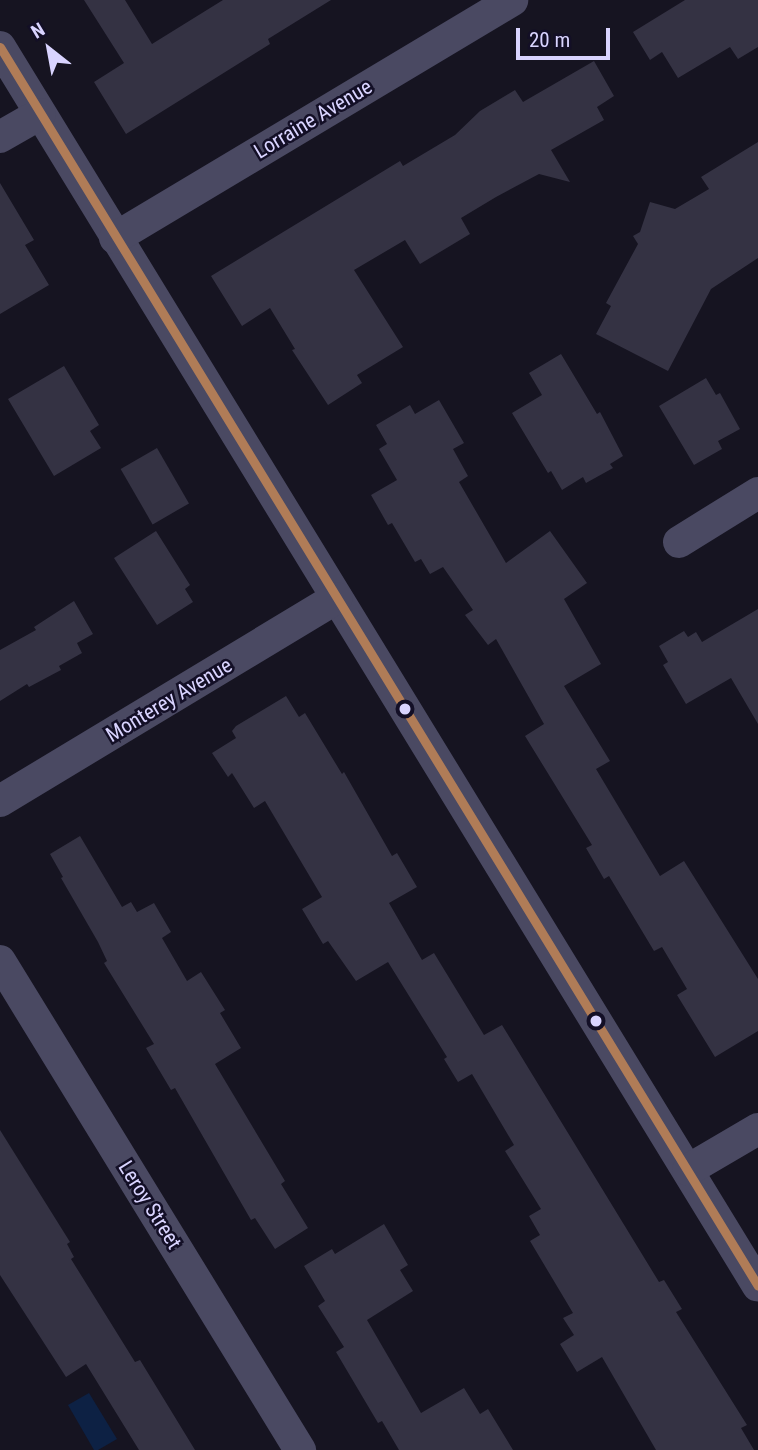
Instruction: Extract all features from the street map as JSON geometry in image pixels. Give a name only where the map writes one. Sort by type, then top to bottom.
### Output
[{"type":"street","name":"Lorraine Avenue","points":[[115,238],[512,0]]},
{"type":"street","points":[[0,47],[758,1286]]},
{"type":"street","points":[[0,137],[40,114]]},
{"type":"street","points":[[679,542],[758,493]]},
{"type":"street","name":"Monterey Avenue","points":[[0,801],[337,598]]},
{"type":"street","name":"Leroy Street","points":[[0,961],[300,1450]]},
{"type":"street","points":[[688,1170],[758,1129]]},
{"type":"water","points":[[89,1393],[117,1439],[98,1450],[94,1450],[68,1405]]},
{"type":"building","points":[[84,0],[125,0],[152,44],[223,0],[331,0],[268,39],[270,44],[126,134],[94,82],[124,63]]},
{"type":"building","points":[[685,0],[758,0],[758,47],[738,59],[730,47],[678,78],[662,52],[650,60],[633,32]]},
{"type":"building","points":[[594,61],[614,96],[597,107],[604,120],[551,150],[570,182],[539,174],[496,197],[461,218],[470,234],[420,264],[405,240],[354,270],[403,347],[357,375],[362,383],[328,405],[292,350],[295,349],[270,308],[242,326],[211,276],[400,161],[403,166],[455,135],[480,111],[515,90],[523,102]]},
{"type":"building","points":[[758,142],[758,258],[711,289],[668,371],[596,334],[611,306],[606,303],[638,244],[633,236],[640,232],[650,202],[675,209],[709,189],[701,177]]},
{"type":"building","points":[[0,183],[34,240],[25,245],[49,285],[0,314]]},
{"type":"building","points":[[561,354],[597,414],[600,412],[623,456],[610,464],[613,468],[586,483],[583,477],[562,490],[551,471],[548,473],[512,413],[542,395],[529,373]]},
{"type":"building","points":[[64,366],[99,425],[90,431],[101,448],[54,476],[8,399]]},
{"type":"building","points":[[706,378],[716,395],[720,393],[740,429],[718,441],[722,449],[694,465],[659,406]]},
{"type":"building","points":[[439,400],[464,443],[453,449],[468,476],[459,482],[506,563],[550,531],[587,583],[564,599],[601,664],[564,686],[610,761],[596,769],[660,876],[684,861],[758,979],[758,1031],[715,1057],[677,995],[687,989],[662,947],[654,951],[609,876],[604,879],[586,848],[592,845],[525,736],[544,724],[496,639],[488,645],[465,615],[473,610],[443,567],[430,574],[421,559],[415,562],[392,523],[388,525],[371,495],[397,480],[379,449],[387,444],[376,425],[410,405],[415,414]]},
{"type":"building","points":[[157,448],[189,503],[153,524],[121,469]]},
{"type":"building","points":[[156,531],[190,585],[185,589],[193,602],[157,625],[114,558]]},
{"type":"building","points":[[74,601],[93,634],[77,643],[82,653],[59,666],[61,670],[29,687],[27,684],[0,701],[0,650],[36,630],[34,627]]},
{"type":"building","points":[[758,609],[758,724],[731,678],[686,704],[663,665],[668,662],[659,646],[684,631],[688,637],[696,632],[702,642]]},
{"type":"building","points":[[286,696],[299,717],[305,713],[342,774],[344,772],[392,856],[397,853],[417,887],[389,903],[422,960],[434,953],[484,1035],[502,1025],[659,1282],[664,1280],[682,1309],[676,1312],[747,1425],[741,1428],[754,1450],[656,1450],[602,1357],[577,1372],[560,1344],[574,1335],[563,1318],[573,1313],[530,1241],[540,1235],[529,1216],[541,1209],[505,1151],[514,1145],[472,1074],[458,1082],[444,1059],[447,1057],[388,962],[356,981],[328,941],[323,944],[302,909],[322,897],[265,801],[254,808],[232,773],[228,777],[212,753],[236,738],[232,731],[236,726]]},
{"type":"building","points":[[80,836],[122,907],[131,902],[137,912],[154,903],[171,932],[162,938],[187,981],[201,972],[225,1010],[220,1013],[241,1048],[215,1064],[285,1181],[281,1184],[308,1228],[275,1249],[255,1218],[251,1220],[175,1088],[171,1090],[146,1048],[154,1044],[104,963],[107,961],[98,942],[61,878],[63,877],[50,854]]},
{"type":"building","points":[[0,1130],[70,1242],[67,1244],[74,1257],[71,1259],[135,1362],[140,1360],[195,1450],[139,1450],[86,1364],[66,1377],[0,1275]]},
{"type":"building","points":[[384,1224],[408,1265],[400,1270],[413,1291],[367,1320],[421,1413],[464,1388],[480,1414],[488,1409],[513,1450],[399,1450],[382,1421],[378,1423],[336,1352],[344,1347],[318,1306],[325,1301],[304,1266],[332,1249],[335,1254]]},
{"type":"transit line","points":[[0,47],[758,1286]]}]
